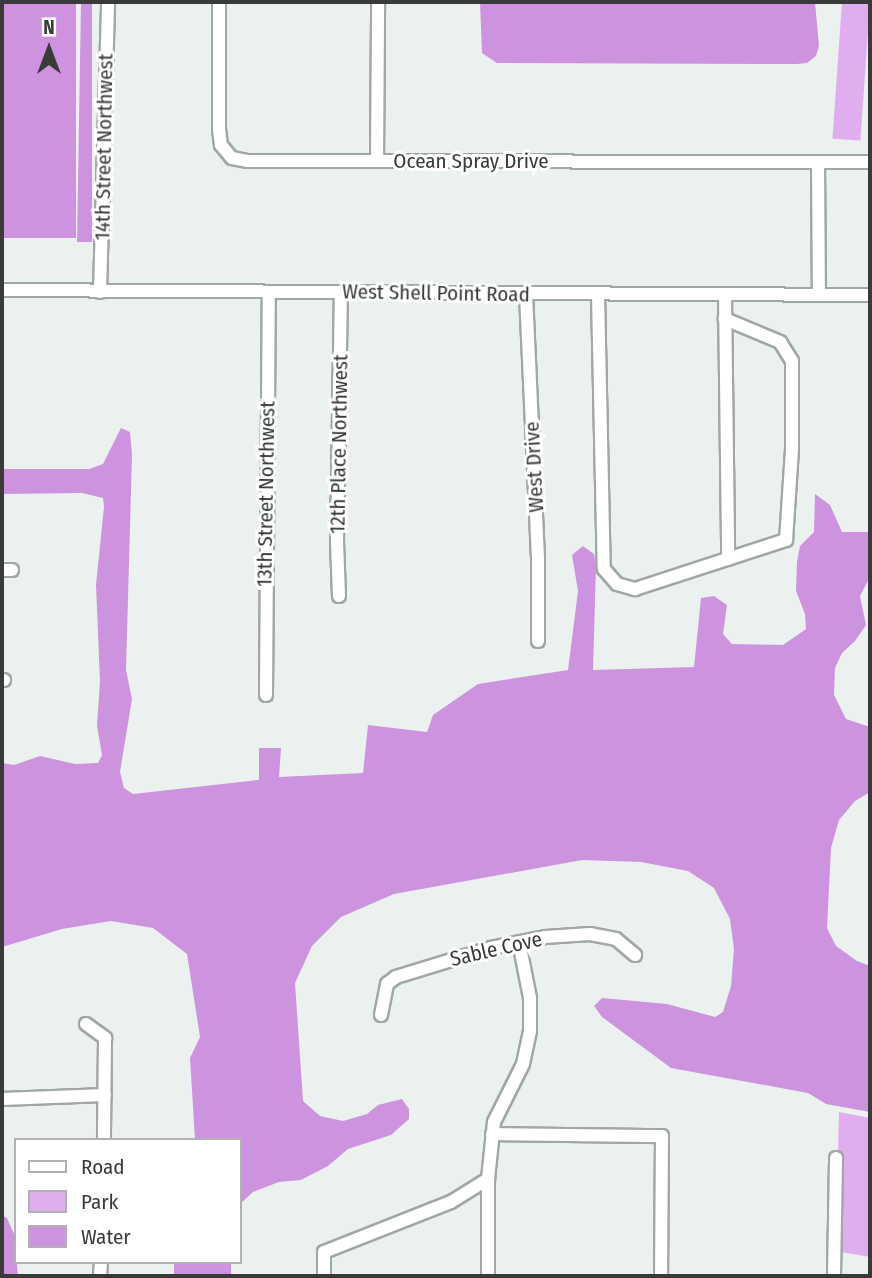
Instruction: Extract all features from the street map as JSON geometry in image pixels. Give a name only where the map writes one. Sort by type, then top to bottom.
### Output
[{"type":"street","name":"14th Street Northwest","points":[[100,292],[108,2]]},
{"type":"street","name":"Ocean Spray Drive","points":[[219,2],[219,129],[221,145],[232,158],[247,161],[870,162]]},
{"type":"street","points":[[377,161],[378,2]]},
{"type":"street","points":[[818,162],[819,295]]},
{"type":"street","name":"West Shell Point Road","points":[[2,290],[870,295]]},
{"type":"street","name":"13th Street Northwest","points":[[266,695],[269,292]]},
{"type":"street","name":"12th Place Northwest","points":[[339,596],[337,542],[341,292]]},
{"type":"street","name":"West Drive","points":[[526,293],[538,557],[538,640]]},
{"type":"street","points":[[598,294],[604,569],[617,584],[635,589],[786,540],[792,449],[792,362],[780,342],[725,319]]},
{"type":"street","points":[[725,295],[728,559]]},
{"type":"street","name":"Sable Cove","points":[[381,1015],[387,984],[396,977],[519,942],[590,934],[616,939],[635,956]]},
{"type":"street","points":[[488,1276],[488,1179],[492,1134],[499,1108],[523,1064],[530,1031],[530,998],[519,942]]},
{"type":"street","points":[[86,1024],[105,1038],[104,1138]]},
{"type":"street","points":[[2,1099],[105,1095]]},
{"type":"street","points":[[492,1134],[662,1136],[661,1276]]},
{"type":"street","points":[[834,1276],[835,1158]]},
{"type":"street","points":[[324,1276],[324,1252],[451,1202],[488,1179]]},
{"type":"green space","points":[[842,2],[870,4],[860,141],[832,139]]},
{"type":"green space","points":[[839,1112],[870,1118],[870,1257],[841,1252],[842,1152],[838,1152]]},
{"type":"water","points":[[2,2],[76,2],[76,238],[2,238]]},
{"type":"water","points":[[81,2],[92,2],[92,242],[77,242]]},
{"type":"water","points":[[480,2],[815,2],[819,46],[816,56],[807,63],[797,64],[497,63],[482,53]]},
{"type":"water","points":[[121,428],[130,432],[132,454],[126,670],[132,699],[120,772],[124,788],[133,794],[259,780],[259,748],[281,748],[279,777],[363,773],[368,725],[427,732],[433,715],[478,684],[568,670],[578,591],[572,555],[583,546],[594,554],[596,566],[593,670],[694,667],[701,598],[714,596],[727,605],[723,634],[732,644],[783,645],[806,629],[805,614],[796,591],[797,562],[800,546],[814,532],[815,494],[830,505],[842,532],[870,532],[870,577],[860,596],[866,625],[842,653],[835,668],[834,695],[846,719],[870,727],[870,792],[855,801],[839,820],[831,848],[827,928],[836,946],[857,961],[870,966],[870,1112],[826,1104],[808,1093],[671,1068],[602,1017],[594,1006],[602,998],[667,1004],[715,1017],[723,1012],[731,986],[734,949],[730,919],[714,888],[688,871],[641,862],[582,860],[394,894],[341,917],[312,946],[295,983],[303,1101],[320,1116],[343,1121],[367,1114],[378,1105],[402,1099],[409,1109],[409,1119],[391,1135],[348,1149],[328,1166],[301,1180],[279,1182],[253,1192],[242,1202],[242,1138],[195,1138],[190,1058],[200,1037],[187,954],[153,928],[111,921],[62,929],[2,947],[2,763],[14,765],[40,756],[75,764],[98,763],[102,755],[97,726],[100,681],[96,585],[104,507],[103,498],[82,493],[2,494],[2,469],[89,469],[103,464]]},
{"type":"water","points":[[2,1215],[7,1218],[14,1234],[14,1264],[17,1264],[18,1276],[2,1276]]},
{"type":"water","points":[[174,1264],[231,1264],[231,1276],[174,1276]]}]
